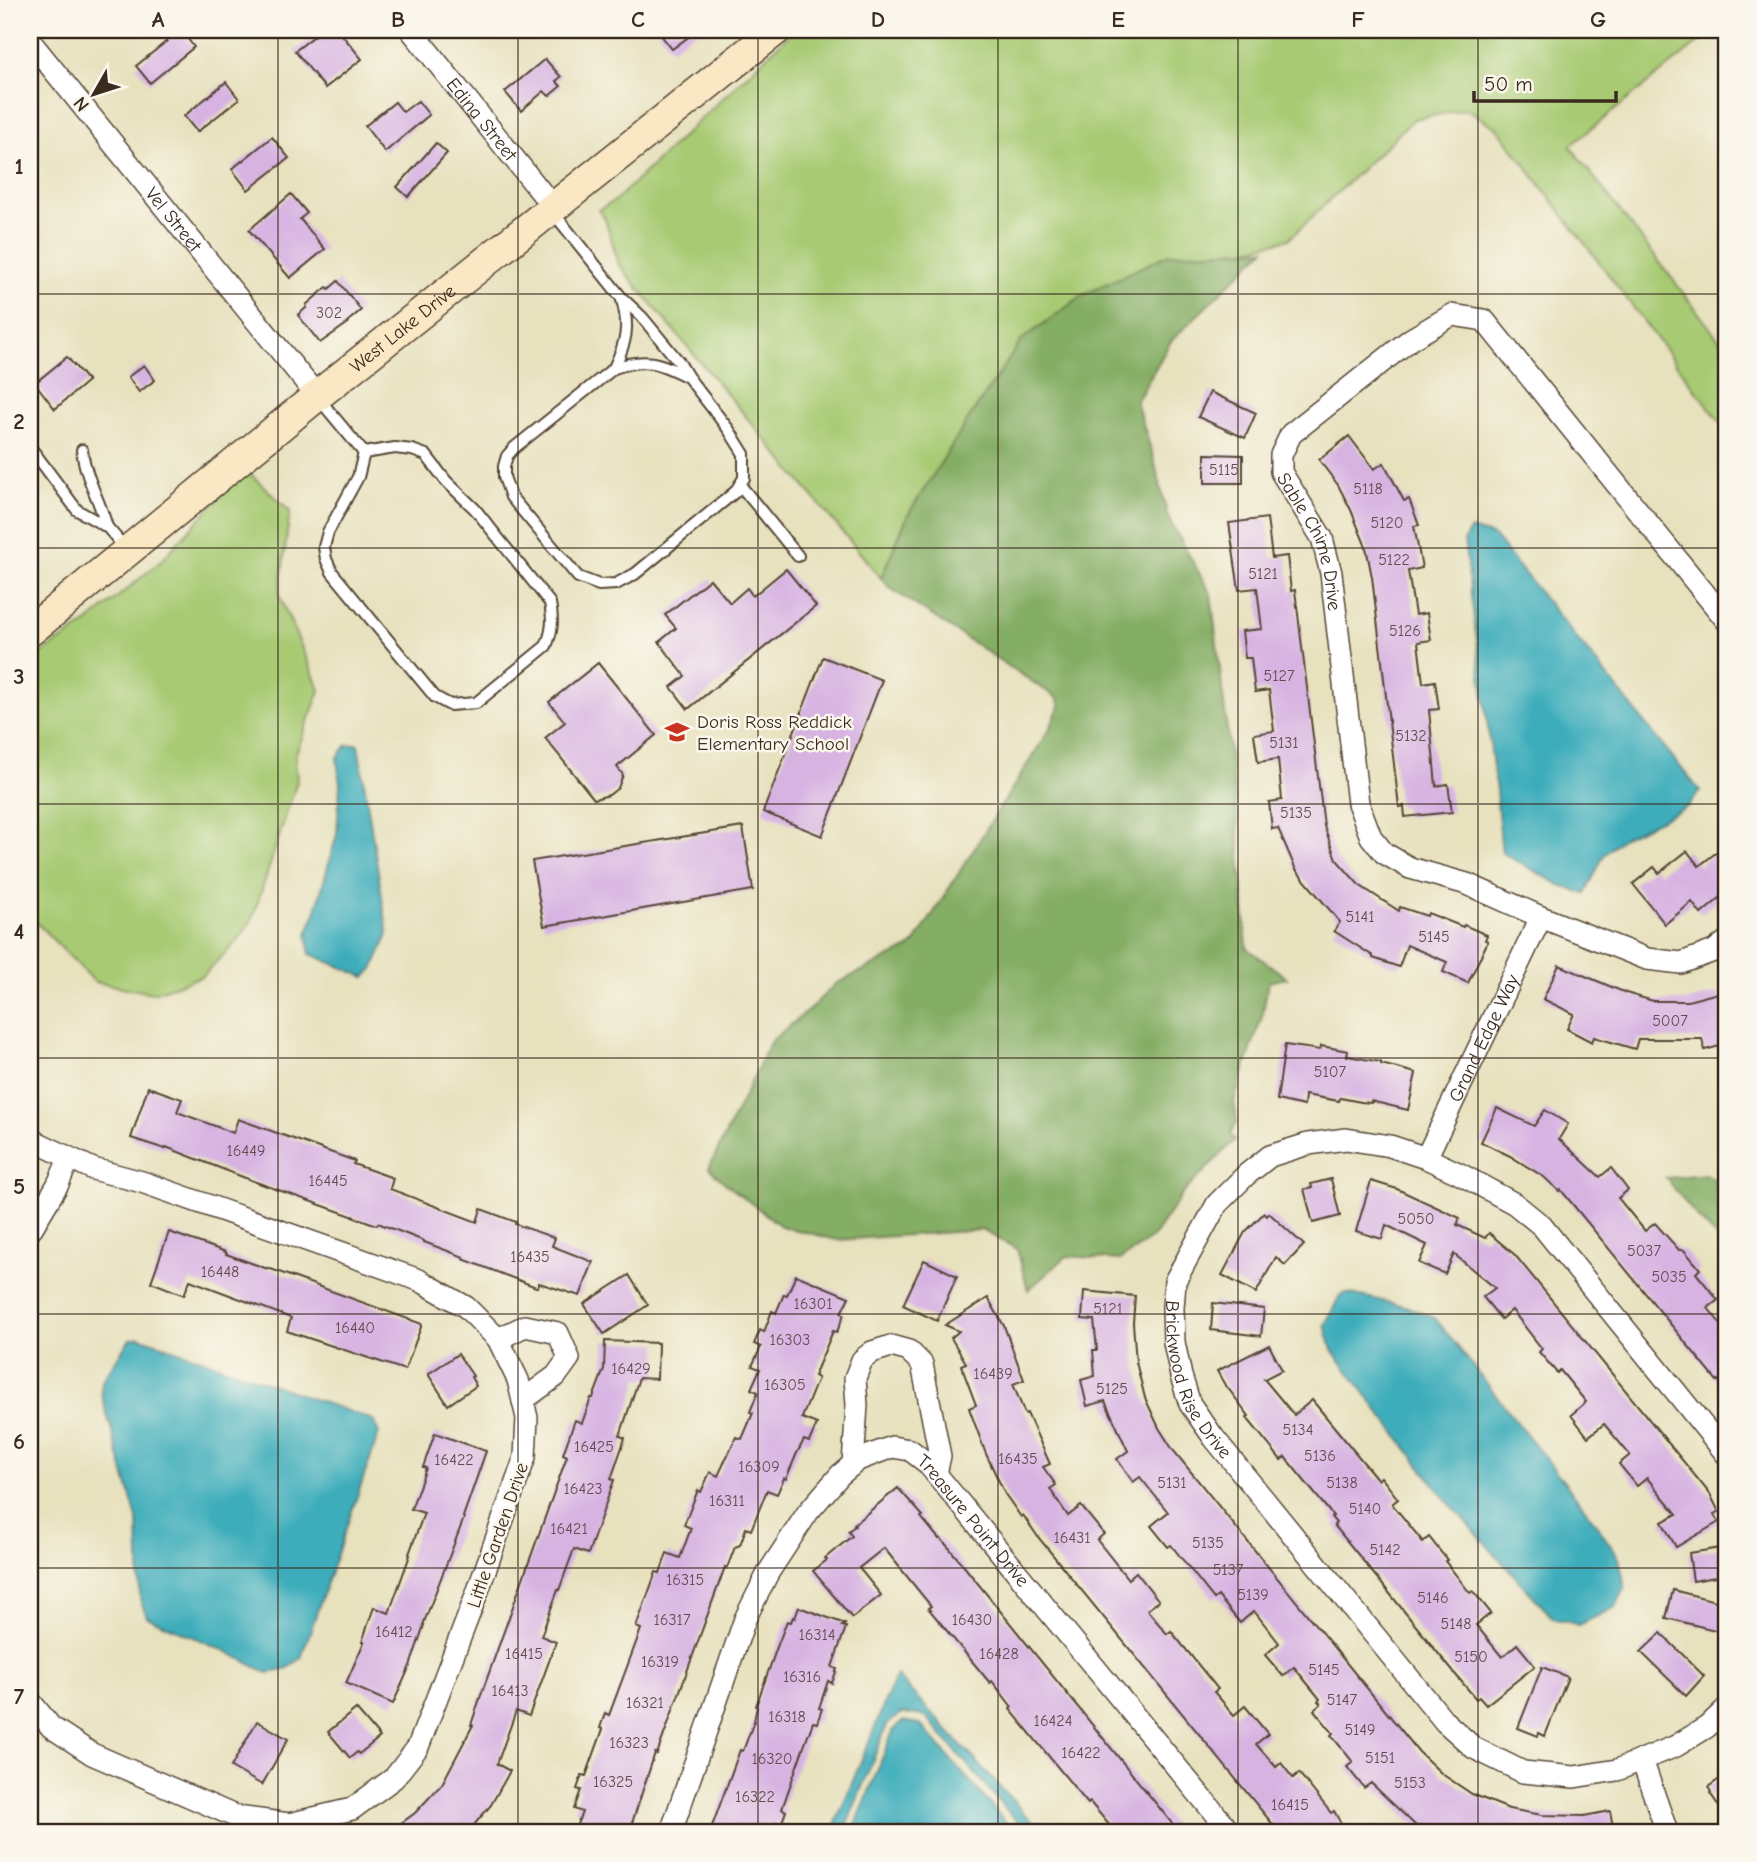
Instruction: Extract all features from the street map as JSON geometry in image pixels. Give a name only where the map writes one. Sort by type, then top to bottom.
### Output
[{"type":"street","name":"Edina Street","points":[[411,30],[551,208]]},
{"type":"street","name":"West Lake Drive","points":[[30,631],[317,396],[776,30]]},
{"type":"street","name":"Vel Street","points":[[30,41],[317,396]]},
{"type":"street","name":"Sable Chime Drive","points":[[1727,621],[1484,320],[1452,315],[1411,339],[1291,434],[1281,455],[1281,472],[1322,538],[1331,573],[1358,803],[1371,837],[1384,853],[1410,868],[1466,884],[1647,959],[1681,963],[1714,951],[1727,941]]},
{"type":"street","name":"Grand Edge Way","points":[[1426,1158],[1541,917]]},
{"type":"street","name":"Little Garden Drive","points":[[30,1139],[93,1169],[142,1182],[419,1280],[466,1307],[498,1339],[519,1380],[527,1418],[525,1457],[476,1596],[418,1747],[394,1779],[352,1809],[289,1828],[237,1817],[92,1754],[51,1727],[30,1702]]},
{"type":"street","name":"Brickwood Rise Drive","points":[[1727,1455],[1542,1226],[1515,1204],[1426,1158],[1390,1146],[1346,1139],[1308,1144],[1270,1156],[1217,1204],[1175,1281],[1174,1342],[1190,1404],[1213,1438],[1445,1722],[1474,1748],[1523,1772],[1574,1777],[1617,1770],[1676,1746],[1707,1727],[1727,1708]]},
{"type":"street","points":[[30,1231],[58,1184],[69,1159]]},
{"type":"street","points":[[498,1339],[525,1326],[558,1333],[569,1358],[556,1376],[523,1400]]},
{"type":"street","points":[[853,1464],[857,1405],[855,1378],[862,1360],[872,1352],[891,1346],[909,1351],[922,1364],[940,1456],[936,1474]]},
{"type":"street","name":"Treasure Point Drive","points":[[671,1832],[745,1619],[768,1573],[808,1513],[840,1475],[858,1460],[892,1447],[910,1450],[927,1463],[1230,1832]]},
{"type":"street","points":[[1642,1760],[1667,1832]]},
{"type":"lane","points":[[551,208],[621,297],[642,317],[680,362],[688,377],[729,429],[744,454],[746,467],[744,478],[736,492],[635,574],[616,584],[599,585],[578,577],[511,497],[504,477],[507,456],[614,368],[629,363],[651,361],[688,377]]},
{"type":"lane","points":[[614,368],[626,333],[627,317],[621,297]]},
{"type":"lane","points":[[317,396],[364,453]]},
{"type":"lane","points":[[30,447],[77,510],[107,527],[128,551]]},
{"type":"lane","points":[[396,448],[426,455],[446,481],[475,509],[550,603],[552,632],[546,646],[476,703],[450,705],[435,697],[332,572],[326,559],[324,547],[328,532],[358,478],[364,453],[396,448]]},
{"type":"lane","points":[[82,450],[84,465],[103,509],[107,527]]},
{"type":"lane","points":[[740,485],[798,556]]},
{"type":"green space","points":[[794,30],[1714,30],[1570,146],[1727,350],[1727,431],[1498,129],[1467,109],[1414,119],[1289,239],[1243,250],[1169,254],[1083,295],[1022,340],[908,515],[881,578],[619,265],[605,218],[598,210],[616,200]]},
{"type":"green space","points":[[1265,249],[1171,341],[1136,402],[1168,518],[1211,594],[1237,814],[1247,948],[1287,978],[1268,982],[1263,1013],[1234,1101],[1237,1122],[1230,1134],[1235,1140],[1183,1193],[1153,1237],[1120,1260],[1067,1256],[1028,1290],[1017,1249],[982,1230],[837,1240],[781,1226],[709,1168],[771,1041],[835,984],[914,944],[1049,730],[1060,705],[1057,698],[890,588],[881,578],[908,515],[1022,340],[1083,295],[1169,254]]},
{"type":"green space","points":[[245,469],[290,511],[279,595],[320,690],[295,756],[297,781],[252,920],[238,940],[203,976],[153,993],[95,982],[30,916],[30,677],[42,653],[84,625],[161,561]]},
{"type":"green space","points":[[1705,1174],[1727,1187],[1727,1248],[1698,1218],[1666,1178]]},
{"type":"water","points":[[1471,529],[1494,536],[1700,791],[1687,807],[1624,837],[1604,855],[1585,894],[1558,884],[1502,853],[1464,540]]},
{"type":"water","points":[[358,744],[388,935],[373,969],[365,977],[310,954],[307,934],[337,834],[340,784],[337,758],[347,745]]},
{"type":"water","points":[[1347,1293],[1405,1306],[1435,1318],[1587,1511],[1619,1558],[1625,1587],[1616,1607],[1579,1625],[1553,1618],[1447,1501],[1332,1350],[1325,1325],[1340,1295]]},
{"type":"water","points":[[139,1337],[373,1420],[379,1433],[301,1658],[285,1670],[267,1673],[226,1651],[147,1617],[140,1599],[138,1522],[101,1393],[102,1381],[130,1339]]},
{"type":"water","points":[[896,1675],[1042,1832],[1026,1832],[927,1718],[903,1713],[887,1725],[844,1832],[832,1832]]},
{"type":"water","points":[[903,1721],[920,1724],[1014,1832],[853,1832],[893,1731]]},
{"type":"building","points":[[176,30],[181,30],[194,47],[150,83],[136,66],[167,41],[165,39]]},
{"type":"building","points":[[322,30],[338,30],[362,59],[325,88],[295,51]]},
{"type":"building","points":[[657,30],[698,30],[672,49]]},
{"type":"building","points":[[545,59],[561,77],[556,81],[561,86],[549,96],[544,91],[521,111],[505,92]]},
{"type":"building","points":[[226,82],[239,99],[197,132],[184,116]]},
{"type":"building","points":[[418,101],[429,115],[385,152],[365,126],[395,102],[403,112]]},
{"type":"building","points":[[272,137],[289,158],[248,190],[232,169]]},
{"type":"building","points":[[436,143],[447,153],[408,197],[397,187]]},
{"type":"building","points":[[291,194],[307,213],[300,219],[325,249],[290,278],[249,230]]},
{"type":"building","points":[[338,281],[361,310],[320,343],[298,315],[327,287],[329,289]]},
{"type":"building","points":[[67,357],[88,381],[55,409],[35,383]]},
{"type":"building","points":[[144,365],[155,380],[139,392],[128,377]]},
{"type":"building","points":[[1210,392],[1256,413],[1245,438],[1198,417]]},
{"type":"building","points":[[1349,436],[1374,469],[1384,463],[1404,501],[1409,499],[1419,525],[1414,526],[1422,568],[1408,571],[1415,615],[1427,613],[1431,640],[1418,642],[1423,683],[1435,681],[1439,709],[1429,710],[1436,786],[1448,784],[1452,812],[1405,817],[1404,806],[1399,807],[1372,577],[1366,547],[1338,485],[1319,460]]},
{"type":"building","points":[[1205,454],[1243,455],[1243,483],[1205,483]]},
{"type":"building","points":[[1267,518],[1272,558],[1287,556],[1291,591],[1295,590],[1324,826],[1336,859],[1359,885],[1399,911],[1400,907],[1427,916],[1428,913],[1487,935],[1485,940],[1488,941],[1468,983],[1443,972],[1447,962],[1407,945],[1399,967],[1373,958],[1334,931],[1340,922],[1296,870],[1278,828],[1272,829],[1269,802],[1282,800],[1278,759],[1258,762],[1254,734],[1274,731],[1269,690],[1255,692],[1251,658],[1245,658],[1242,631],[1262,629],[1257,588],[1239,590],[1229,523]]},
{"type":"building","points":[[786,569],[816,606],[688,709],[671,687],[685,676],[659,642],[676,628],[665,615],[710,579],[730,603],[747,588],[753,596]]},
{"type":"building","points":[[823,657],[882,680],[822,836],[763,812]]},
{"type":"building","points":[[598,663],[656,735],[617,767],[623,775],[618,788],[609,795],[594,799],[545,738],[565,722],[549,702]]},
{"type":"building","points":[[743,827],[753,890],[544,926],[532,861]]},
{"type":"building","points":[[1727,844],[1727,892],[1701,914],[1692,902],[1665,924],[1633,884],[1654,867],[1659,873],[1687,851],[1699,866]]},
{"type":"building","points":[[1559,965],[1626,993],[1653,1001],[1688,1001],[1718,993],[1720,1001],[1727,995],[1727,1044],[1705,1050],[1702,1039],[1638,1039],[1635,1049],[1594,1037],[1592,1042],[1567,1029],[1574,1014],[1543,999]]},
{"type":"building","points":[[1285,1045],[1320,1050],[1321,1046],[1348,1051],[1347,1056],[1381,1062],[1416,1073],[1408,1110],[1371,1101],[1340,1098],[1339,1101],[1305,1095],[1304,1106],[1277,1100]]},
{"type":"building","points":[[148,1087],[182,1099],[177,1112],[233,1133],[238,1119],[355,1161],[353,1164],[393,1178],[390,1189],[477,1222],[481,1209],[555,1238],[552,1246],[593,1262],[580,1296],[539,1283],[536,1287],[378,1223],[377,1225],[253,1181],[166,1147],[165,1149],[131,1138]]},
{"type":"building","points":[[1497,1108],[1534,1126],[1545,1110],[1568,1124],[1559,1139],[1600,1177],[1611,1168],[1628,1190],[1618,1198],[1645,1231],[1655,1223],[1700,1269],[1696,1273],[1718,1300],[1708,1308],[1727,1332],[1727,1391],[1561,1190],[1510,1156],[1481,1142]]},
{"type":"building","points":[[1331,1179],[1340,1216],[1313,1223],[1304,1189],[1312,1188],[1311,1184]]},
{"type":"building","points":[[1371,1181],[1397,1189],[1460,1218],[1457,1225],[1485,1238],[1489,1233],[1515,1255],[1710,1494],[1719,1512],[1714,1514],[1719,1522],[1676,1547],[1662,1522],[1677,1514],[1647,1478],[1637,1486],[1619,1464],[1630,1455],[1604,1424],[1588,1437],[1571,1415],[1586,1402],[1560,1370],[1557,1373],[1539,1352],[1542,1349],[1512,1310],[1501,1319],[1483,1297],[1495,1288],[1454,1254],[1445,1274],[1419,1263],[1427,1245],[1386,1225],[1382,1239],[1356,1231]]},
{"type":"building","points":[[1264,1213],[1267,1216],[1269,1213],[1304,1245],[1285,1265],[1276,1257],[1256,1293],[1222,1275],[1245,1232]]},
{"type":"building","points":[[169,1232],[422,1324],[405,1370],[287,1331],[291,1318],[190,1280],[184,1295],[151,1282]]},
{"type":"building","points":[[924,1260],[957,1276],[937,1321],[903,1305]]},
{"type":"building","points":[[629,1275],[648,1305],[604,1334],[584,1304]]},
{"type":"building","points":[[796,1275],[849,1297],[841,1313],[844,1314],[837,1332],[833,1331],[814,1376],[818,1378],[802,1418],[817,1424],[809,1442],[804,1440],[777,1494],[767,1490],[751,1530],[746,1528],[740,1545],[735,1547],[727,1568],[725,1567],[657,1754],[655,1753],[631,1826],[625,1832],[574,1832],[582,1812],[574,1809],[581,1790],[577,1789],[582,1775],[586,1776],[603,1729],[600,1728],[605,1713],[609,1715],[641,1629],[636,1627],[656,1572],[660,1573],[667,1553],[680,1558],[691,1528],[684,1525],[698,1490],[701,1492],[710,1472],[718,1476],[736,1437],[742,1439],[758,1392],[751,1389],[760,1369],[752,1366],[761,1347],[754,1344],[760,1330],[764,1332],[772,1311],[776,1313],[784,1294],[787,1295]]},
{"type":"building","points":[[1084,1291],[1135,1296],[1133,1323],[1136,1362],[1145,1398],[1159,1428],[1173,1450],[1419,1752],[1442,1774],[1472,1794],[1509,1809],[1542,1815],[1584,1816],[1610,1811],[1614,1832],[1426,1832],[1416,1826],[1371,1783],[1364,1788],[1347,1767],[1353,1762],[1314,1710],[1321,1704],[1318,1701],[1320,1699],[1294,1667],[1283,1676],[1265,1655],[1279,1643],[1254,1611],[1240,1623],[1218,1596],[1214,1599],[1171,1545],[1168,1547],[1151,1526],[1168,1512],[1140,1477],[1133,1482],[1117,1459],[1128,1451],[1105,1401],[1087,1406],[1081,1380],[1095,1376],[1093,1350],[1097,1350],[1094,1320],[1082,1319]]},
{"type":"building","points":[[988,1298],[1004,1326],[1024,1380],[1013,1384],[1050,1464],[1043,1467],[1056,1485],[1050,1489],[1068,1516],[1081,1506],[1104,1534],[1097,1540],[1128,1579],[1136,1572],[1159,1601],[1147,1610],[1167,1634],[1171,1631],[1218,1689],[1214,1692],[1234,1715],[1245,1706],[1268,1734],[1256,1744],[1276,1767],[1281,1763],[1293,1778],[1299,1773],[1331,1813],[1334,1811],[1346,1832],[1279,1832],[1005,1494],[969,1408],[976,1405],[961,1365],[966,1363],[951,1338],[959,1331],[945,1325]]},
{"type":"building","points":[[1213,1303],[1264,1309],[1261,1336],[1211,1330]]},
{"type":"building","points":[[605,1341],[658,1343],[657,1379],[639,1378],[620,1436],[625,1438],[611,1479],[614,1480],[588,1554],[574,1549],[558,1590],[541,1636],[556,1642],[529,1716],[516,1711],[497,1764],[510,1771],[491,1805],[468,1832],[389,1832],[415,1813],[442,1784],[473,1725],[480,1698],[567,1456],[563,1454],[575,1420],[582,1423],[604,1369]]},
{"type":"building","points":[[1269,1345],[1282,1370],[1264,1379],[1294,1415],[1312,1400],[1378,1480],[1381,1477],[1398,1499],[1392,1504],[1423,1542],[1429,1537],[1470,1593],[1473,1591],[1491,1613],[1476,1625],[1502,1657],[1517,1644],[1535,1666],[1486,1705],[1479,1697],[1476,1699],[1455,1674],[1334,1525],[1336,1523],[1331,1517],[1333,1516],[1285,1457],[1281,1460],[1226,1387],[1217,1371]]},
{"type":"building","points":[[458,1354],[473,1376],[471,1377],[476,1386],[448,1405],[428,1374]]},
{"type":"building","points":[[435,1433],[486,1451],[410,1666],[393,1704],[346,1683],[364,1642],[374,1607],[389,1613],[410,1555],[424,1513],[411,1509]]},
{"type":"building","points":[[898,1488],[1179,1832],[1115,1832],[1090,1802],[1088,1804],[1010,1709],[1012,1707],[992,1681],[990,1683],[928,1608],[931,1606],[884,1548],[859,1568],[881,1595],[852,1618],[813,1571],[852,1536],[848,1531],[854,1524]]},
{"type":"building","points":[[1727,1547],[1727,1575],[1693,1581],[1689,1553]]},
{"type":"building","points":[[1673,1590],[1727,1604],[1727,1633],[1666,1618]]},
{"type":"building","points":[[799,1607],[845,1624],[842,1626],[846,1627],[832,1667],[837,1669],[832,1683],[828,1681],[817,1723],[813,1722],[798,1763],[782,1809],[786,1811],[781,1825],[776,1823],[773,1832],[710,1832],[740,1750],[743,1751],[754,1721],[756,1706],[787,1621],[791,1622],[793,1617],[795,1618]]},
{"type":"building","points":[[1661,1633],[1704,1676],[1686,1696],[1641,1652]]},
{"type":"building","points":[[1542,1667],[1568,1677],[1545,1736],[1539,1733],[1538,1736],[1518,1728]]},
{"type":"building","points":[[356,1709],[380,1737],[350,1758],[328,1732]]},
{"type":"building","points":[[257,1721],[288,1739],[262,1785],[231,1767]]},
{"type":"building","points":[[1727,1774],[1727,1818],[1708,1787]]},
{"type":"place","name":"Doris Ross Reddick Elementary School","points":[[677,732]]}]
